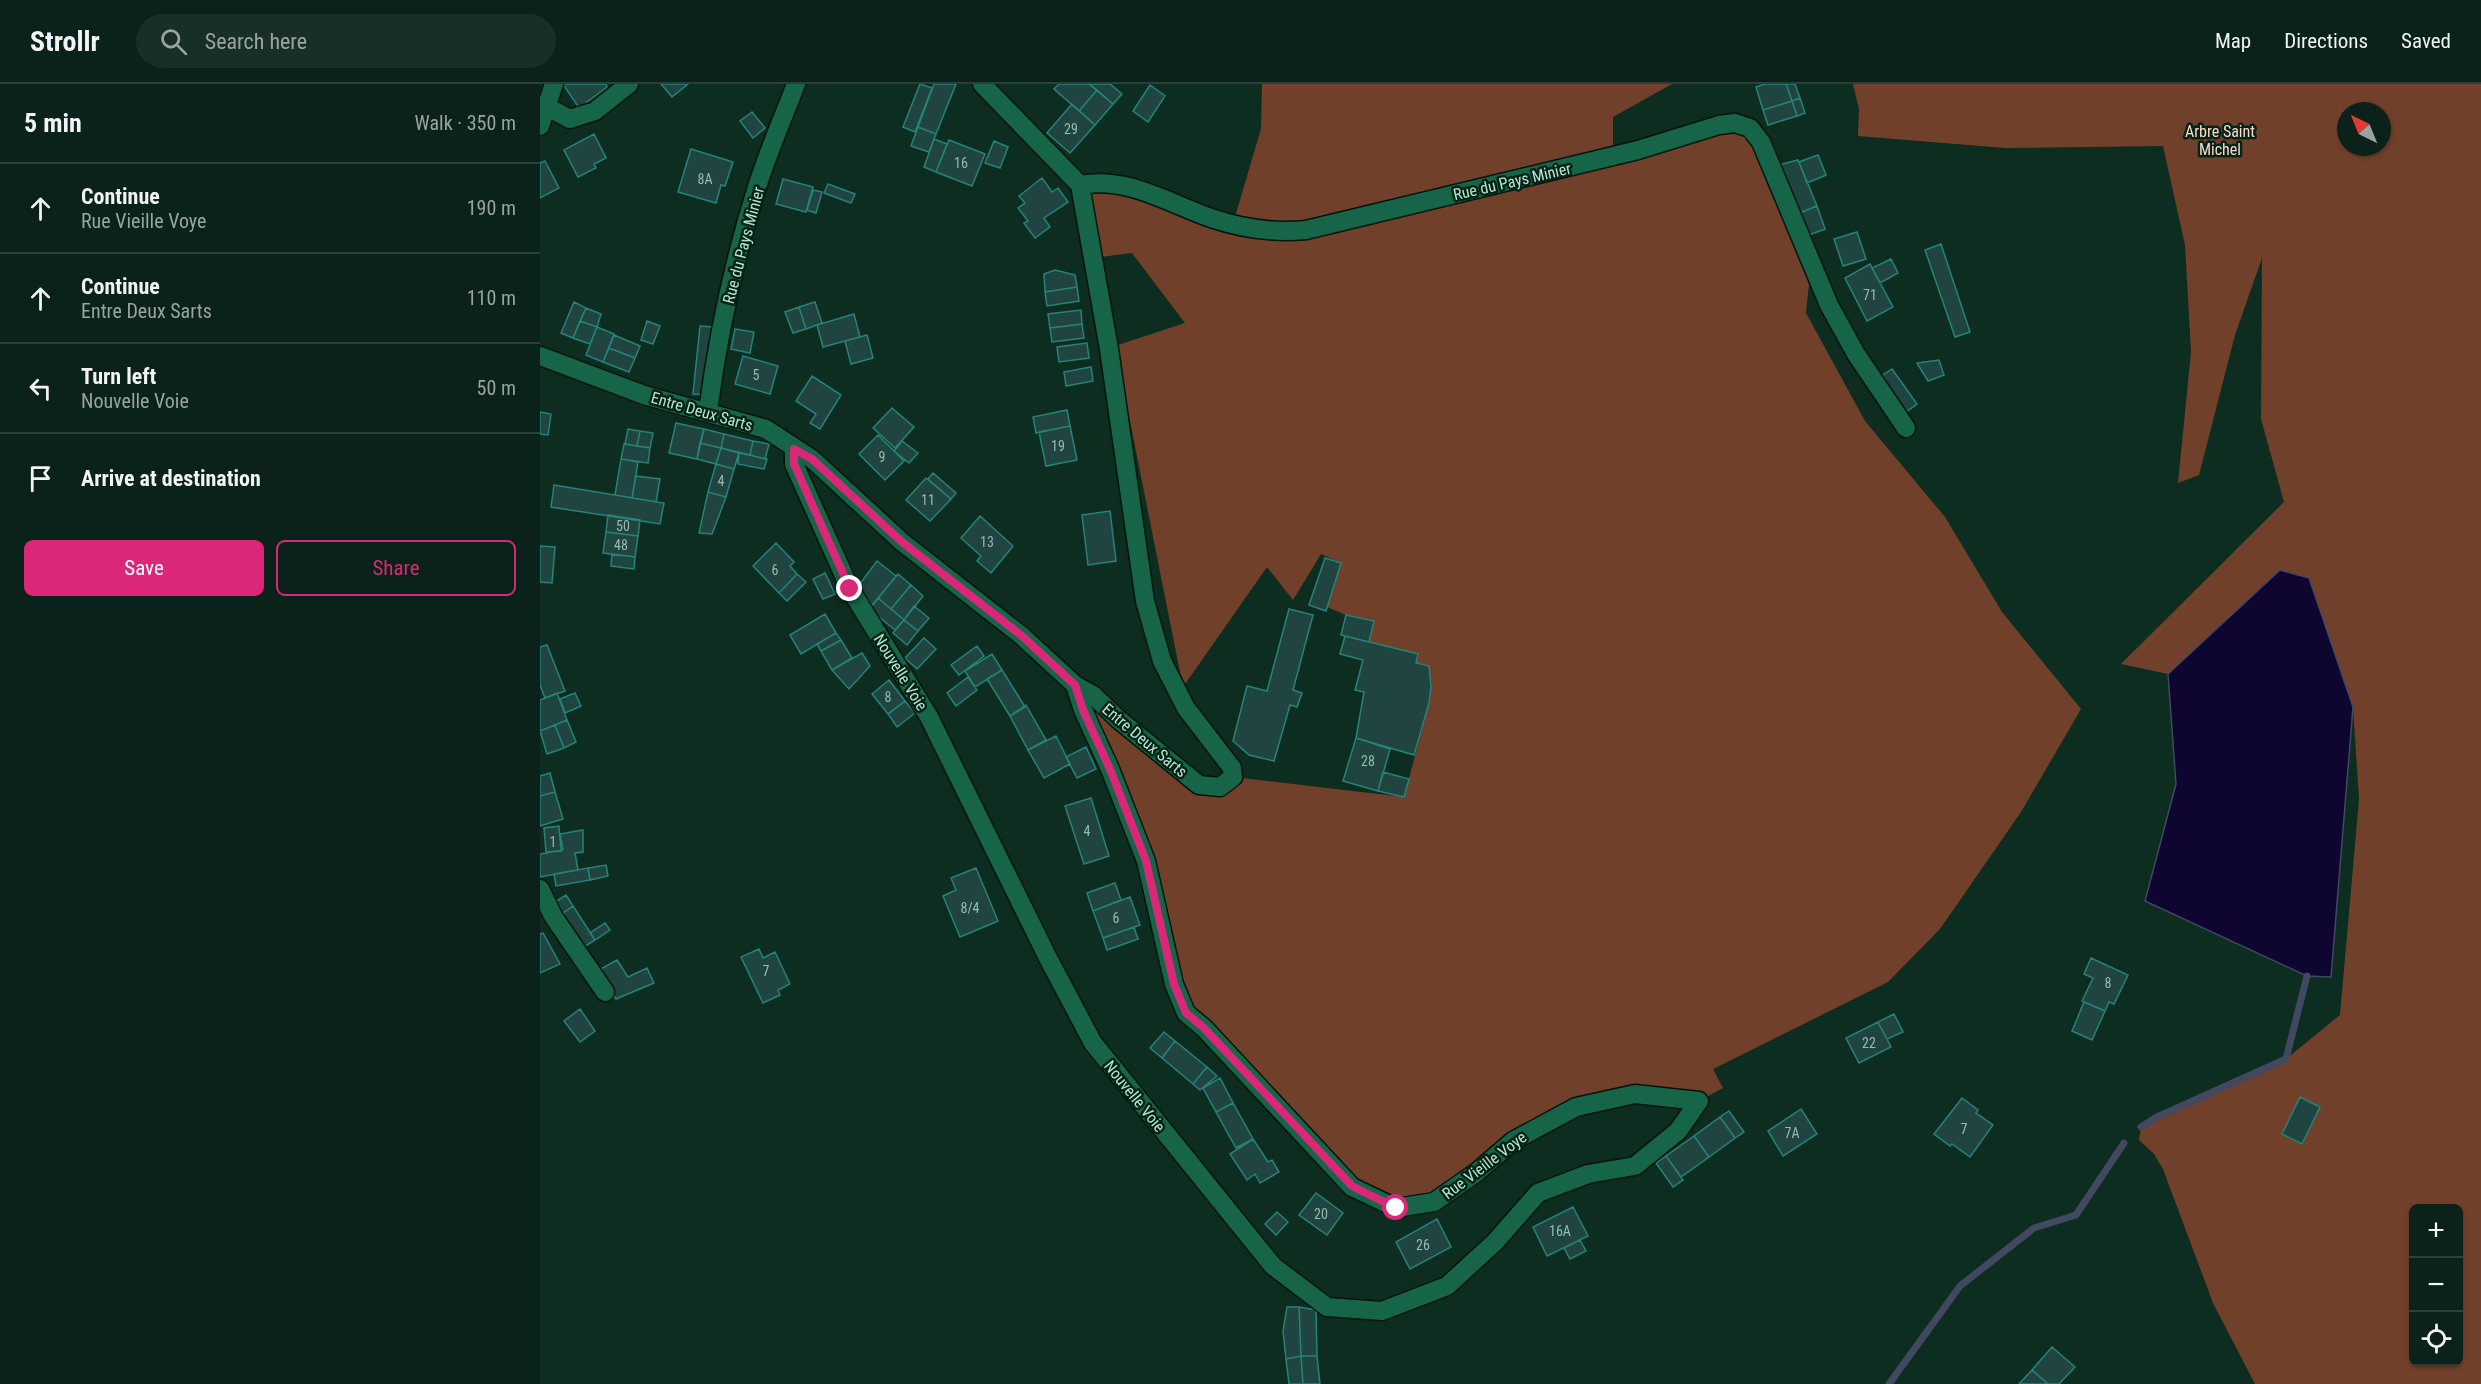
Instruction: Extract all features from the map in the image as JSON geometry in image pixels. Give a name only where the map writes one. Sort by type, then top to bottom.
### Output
[{"type":"street","points":[[540,126],[555,84]]},
{"type":"street","points":[[547,107],[570,119],[595,111],[629,84]]},
{"type":"street","name":"Rue du Pays Minier","points":[[708,411],[716,351],[733,276],[758,186],[796,84]]},
{"type":"street","points":[[982,84],[1080,184]]},
{"type":"street","name":"Rue du Pays Minier","points":[[1080,184],[1096,182],[1130,186],[1237,226],[1275,232],[1296,231],[1638,150],[1719,125],[1736,123],[1750,128],[1761,142],[1829,305],[1856,354],[1906,428]]},
{"type":"street","name":"Entre Deux Sarts","points":[[540,356],[644,395],[766,429],[812,459],[902,542],[1022,636],[1075,685],[1093,695],[1118,719],[1199,785],[1220,787],[1233,777],[1232,768],[1186,708],[1162,661],[1145,601],[1109,349],[1080,184]]},
{"type":"street","name":"Nouvelle Voie","points":[[794,449],[794,464],[850,589],[929,717],[1048,958],[1093,1043],[1273,1266],[1327,1307],[1382,1311],[1447,1286],[1495,1242],[1538,1193],[1588,1174],[1635,1166],[1678,1131],[1699,1101]]},
{"type":"street","name":"Rue Vieille Voye","points":[[1075,685],[1083,710],[1110,769],[1146,861],[1174,984],[1186,1013],[1204,1028],[1352,1186],[1396,1208],[1434,1202],[1477,1172],[1513,1141],[1576,1107],[1635,1094],[1699,1101]]},
{"type":"street","points":[[540,889],[553,916],[605,992]]},
{"type":"green space","points":[[1262,84],[1672,84],[1613,117],[1613,156],[1750,128],[1811,265],[1806,313],[1865,421],[1945,517],[2002,612],[2081,709],[2021,812],[1940,929],[1888,982],[1713,1069],[1723,1088],[1699,1101],[1635,1094],[1576,1107],[1434,1202],[1396,1208],[1352,1187],[1186,1013],[1146,861],[1083,710],[1093,695],[1199,785],[1233,777],[1404,797],[1429,703],[1429,666],[1416,663],[1418,654],[1369,642],[1374,621],[1346,615],[1327,607],[1341,563],[1321,554],[1293,600],[1267,567],[1183,687],[1115,346],[1185,323],[1132,253],[1101,257],[1087,200],[1100,188],[1232,227],[1261,129]]},
{"type":"green space","name":"Arbre Saint Michel","points":[[1853,84],[2481,84],[2481,1384],[2255,1384],[2213,1303],[2163,1169],[2154,1154],[2139,1140],[2141,1127],[2286,1059],[2340,1015],[2359,799],[2353,707],[2309,578],[2280,570],[2168,674],[2121,664],[2284,502],[2261,419],[2262,258],[2235,335],[2199,475],[2178,483],[2191,352],[2185,245],[2163,146],[2005,148],[1858,136],[1859,109]]},
{"type":"shaded area","points":[[2280,570],[2309,578],[2353,707],[2331,977],[2307,976],[2145,901],[2176,784],[2168,674]]},
{"type":"building","points":[[563,84],[606,84],[607,87],[579,108]]},
{"type":"building","points":[[661,84],[688,84],[672,97]]},
{"type":"building","points":[[920,84],[932,88],[915,132],[903,127]]},
{"type":"building","points":[[934,84],[956,84],[936,134],[918,127]]},
{"type":"building","points":[[1059,84],[1089,84],[1097,90],[1079,111],[1054,89]]},
{"type":"building","points":[[1089,84],[1110,84],[1122,94],[1113,104]]},
{"type":"building","points":[[1765,84],[1786,84],[1792,101],[1763,110],[1756,87]]},
{"type":"building","points":[[1786,84],[1795,84],[1800,98],[1792,101]]},
{"type":"building","points":[[1150,85],[1165,96],[1148,122],[1133,111]]},
{"type":"building","points":[[1097,90],[1113,104],[1095,125],[1079,111]]},
{"type":"building","points":[[1800,98],[1805,113],[1797,116],[1792,101]]},
{"type":"building","points":[[1792,101],[1797,116],[1768,125],[1763,110]]},
{"type":"building","points":[[1072,104],[1095,125],[1070,153],[1047,133]]},
{"type":"building","points":[[752,112],[765,128],[753,138],[740,121]]},
{"type":"building","points":[[918,127],[936,134],[929,152],[911,146]]},
{"type":"building","points":[[594,134],[606,158],[594,164],[596,168],[578,177],[564,150]]},
{"type":"building","points":[[934,139],[947,144],[936,172],[924,167]]},
{"type":"building","points":[[949,140],[985,154],[972,186],[936,172]]},
{"type":"building","points":[[994,141],[1008,147],[1000,168],[985,163]]},
{"type":"building","points":[[691,149],[733,162],[725,186],[721,185],[716,203],[678,192]]},
{"type":"building","points":[[1818,155],[1826,175],[1807,183],[1799,162]]},
{"type":"building","points":[[1798,160],[1817,206],[1797,214],[1775,166]]},
{"type":"building","points":[[545,161],[559,188],[540,198],[540,163]]},
{"type":"building","points":[[1042,178],[1052,192],[1058,188],[1068,202],[1044,218],[1050,227],[1035,238],[1024,223],[1028,221],[1018,208],[1025,203],[1019,196]]},
{"type":"building","points":[[783,179],[813,187],[806,212],[776,204]]},
{"type":"building","points":[[828,184],[855,194],[851,203],[824,193]]},
{"type":"building","points":[[813,190],[822,192],[816,213],[807,210]]},
{"type":"building","points":[[1817,206],[1825,229],[1806,236],[1797,214]]},
{"type":"building","points":[[1857,232],[1866,259],[1843,266],[1834,239]]},
{"type":"building","points":[[1941,244],[1970,332],[1955,337],[1925,250]]},
{"type":"building","points":[[1891,259],[1898,273],[1880,283],[1872,268]]},
{"type":"building","points":[[1870,264],[1893,307],[1867,321],[1845,278]]},
{"type":"building","points":[[1055,270],[1075,275],[1077,287],[1045,292],[1044,274]]},
{"type":"building","points":[[1077,287],[1079,301],[1047,306],[1045,292]]},
{"type":"building","points":[[574,302],[586,308],[573,338],[561,333]]},
{"type":"building","points":[[815,302],[822,323],[806,329],[799,307]]},
{"type":"building","points":[[799,307],[806,329],[793,333],[785,312]]},
{"type":"building","points":[[586,308],[601,314],[597,327],[580,321]]},
{"type":"building","points":[[1081,310],[1082,324],[1050,328],[1048,314]]},
{"type":"building","points":[[854,314],[860,337],[823,347],[817,325]]},
{"type":"building","points":[[580,321],[597,327],[590,344],[573,338]]},
{"type":"building","points":[[647,321],[660,326],[653,344],[641,340]]},
{"type":"building","points":[[1082,324],[1084,338],[1052,342],[1050,328]]},
{"type":"building","points":[[700,326],[714,327],[708,395],[693,394]]},
{"type":"building","points":[[597,327],[614,334],[603,362],[586,355]]},
{"type":"building","points":[[735,329],[754,332],[750,353],[731,349]]},
{"type":"building","points":[[614,335],[640,346],[635,358],[609,348]]},
{"type":"building","points":[[867,335],[873,358],[851,364],[845,341]]},
{"type":"building","points":[[1087,343],[1089,358],[1059,362],[1057,347]]},
{"type":"building","points":[[609,348],[635,358],[629,372],[603,362]]},
{"type":"building","points":[[743,356],[778,366],[770,394],[735,384]]},
{"type":"building","points":[[1939,360],[1944,375],[1928,381],[1917,363]]},
{"type":"building","points":[[1091,367],[1093,381],[1066,386],[1064,372]]},
{"type":"building","points":[[1892,369],[1917,404],[1902,415],[1877,379]]},
{"type":"building","points":[[812,376],[841,395],[820,429],[810,423],[816,414],[796,401]]},
{"type":"building","points":[[892,408],[914,427],[895,448],[873,428]]},
{"type":"building","points":[[1067,410],[1070,426],[1036,433],[1033,417]]},
{"type":"building","points":[[540,412],[551,414],[548,435],[540,434]]},
{"type":"building","points":[[676,423],[704,429],[697,459],[669,453]]},
{"type":"building","points":[[1070,426],[1077,460],[1046,466],[1039,432]]},
{"type":"building","points":[[628,429],[640,431],[637,446],[625,444]]},
{"type":"building","points":[[704,429],[724,434],[721,448],[700,443]]},
{"type":"building","points":[[640,431],[653,433],[650,448],[637,446]]},
{"type":"building","points":[[724,434],[753,441],[750,455],[721,448]]},
{"type":"building","points":[[878,435],[904,461],[885,480],[859,454]]},
{"type":"building","points":[[753,441],[769,444],[765,459],[750,455]]},
{"type":"building","points":[[902,441],[918,453],[909,463],[894,451]]},
{"type":"building","points":[[700,443],[721,448],[716,464],[697,459]]},
{"type":"building","points":[[624,444],[650,448],[648,463],[621,459]]},
{"type":"building","points":[[721,448],[739,453],[734,469],[716,464]]},
{"type":"building","points":[[739,453],[767,459],[764,469],[738,464]]},
{"type":"building","points":[[621,459],[638,462],[632,498],[615,495]]},
{"type":"building","points":[[716,464],[734,469],[726,497],[708,492]]},
{"type":"building","points":[[933,473],[956,493],[951,499],[928,479]]},
{"type":"building","points":[[636,476],[660,479],[656,502],[632,498]]},
{"type":"building","points":[[926,478],[951,499],[930,521],[906,500]]},
{"type":"building","points":[[554,485],[664,503],[660,524],[551,507]]},
{"type":"building","points":[[708,492],[726,497],[712,534],[699,533]]},
{"type":"building","points":[[1110,511],[1116,561],[1088,565],[1082,515]]},
{"type":"building","points":[[608,515],[640,520],[638,536],[606,532]]},
{"type":"building","points":[[980,516],[1013,546],[991,573],[977,561],[981,556],[961,538]]},
{"type":"building","points":[[606,532],[638,536],[635,557],[603,553]]},
{"type":"building","points":[[776,543],[794,562],[790,566],[797,574],[779,593],[753,566]]},
{"type":"building","points":[[540,546],[555,547],[552,583],[540,582]]},
{"type":"building","points":[[612,554],[635,557],[634,569],[611,566]]},
{"type":"building","points":[[1325,558],[1341,563],[1326,611],[1309,605]]},
{"type":"building","points":[[877,561],[896,576],[872,606],[859,585]]},
{"type":"building","points":[[825,573],[835,594],[823,599],[813,579]]},
{"type":"building","points":[[797,574],[806,582],[787,601],[779,593]]},
{"type":"building","points":[[898,574],[911,585],[891,609],[878,598]]},
{"type":"building","points":[[911,585],[923,596],[904,620],[891,609]]},
{"type":"building","points":[[878,598],[904,620],[895,630],[869,609]]},
{"type":"building","points":[[914,606],[929,618],[918,631],[904,620]]},
{"type":"building","points":[[1289,609],[1313,615],[1293,690],[1302,693],[1297,707],[1290,705],[1274,761],[1249,755],[1233,741],[1247,686],[1267,691]]},
{"type":"building","points":[[825,614],[836,633],[801,654],[790,635]]},
{"type":"building","points":[[1346,615],[1374,621],[1369,642],[1341,635]]},
{"type":"building","points":[[904,620],[918,631],[907,645],[893,633]]},
{"type":"building","points":[[836,633],[841,640],[821,651],[817,644]]},
{"type":"building","points":[[1345,636],[1418,654],[1416,663],[1429,666],[1431,687],[1429,703],[1414,755],[1356,738],[1364,692],[1355,690],[1363,660],[1340,654]]},
{"type":"building","points":[[924,638],[936,649],[917,669],[905,658]]},
{"type":"building","points":[[841,640],[852,658],[832,670],[821,651]]},
{"type":"building","points":[[547,645],[565,691],[545,698],[540,685],[540,647]]},
{"type":"building","points":[[977,646],[984,656],[959,675],[951,665]]},
{"type":"building","points":[[862,653],[870,666],[849,689],[832,670]]},
{"type":"building","points":[[992,654],[1002,670],[975,687],[965,671]]},
{"type":"building","points":[[1002,670],[1025,707],[1010,716],[987,679]]},
{"type":"building","points":[[968,677],[977,690],[956,706],[947,693]]},
{"type":"building","points":[[889,680],[905,701],[888,714],[872,694]]},
{"type":"building","points":[[557,693],[567,720],[540,731],[540,700]]},
{"type":"building","points":[[575,693],[581,706],[565,713],[560,699]]},
{"type":"building","points":[[905,701],[915,713],[897,727],[888,714]]},
{"type":"building","points":[[1026,705],[1046,740],[1028,750],[1010,716]]},
{"type":"building","points":[[567,720],[576,742],[564,748],[555,725]]},
{"type":"building","points":[[555,725],[564,748],[547,754],[540,731]]},
{"type":"building","points":[[1056,736],[1070,764],[1044,778],[1028,750]]},
{"type":"building","points":[[1356,738],[1390,749],[1378,791],[1343,781]]},
{"type":"building","points":[[1086,747],[1096,769],[1077,778],[1066,757]]},
{"type":"building","points":[[1383,772],[1409,779],[1404,797],[1378,791]]},
{"type":"building","points":[[550,773],[555,792],[540,796],[540,776]]},
{"type":"building","points":[[555,792],[563,819],[540,826],[540,796]]},
{"type":"building","points":[[1091,798],[1109,856],[1084,864],[1065,806]]},
{"type":"building","points":[[559,826],[561,851],[546,852],[544,828]]},
{"type":"building","points":[[583,830],[583,852],[575,853],[578,870],[540,877],[540,854],[563,850],[560,834]]},
{"type":"building","points":[[606,865],[608,876],[590,880],[588,868]]},
{"type":"building","points":[[588,868],[590,880],[556,886],[554,874]]},
{"type":"building","points":[[976,868],[998,921],[960,937],[943,896],[956,890],[951,878]]},
{"type":"building","points":[[1115,883],[1121,900],[1093,911],[1087,893]]},
{"type":"building","points":[[566,895],[573,906],[559,916],[552,904]]},
{"type":"building","points":[[1130,897],[1140,925],[1103,938],[1093,911]]},
{"type":"building","points":[[573,906],[595,940],[581,949],[559,916]]},
{"type":"building","points":[[605,923],[610,930],[595,940],[590,933]]},
{"type":"building","points":[[1134,927],[1138,939],[1107,950],[1103,938]]},
{"type":"building","points":[[543,933],[560,964],[540,973],[540,934]]},
{"type":"building","points":[[759,949],[763,958],[775,952],[790,984],[778,990],[780,995],[763,1003],[741,957]]},
{"type":"building","points":[[2091,958],[2128,975],[2114,1004],[2109,1002],[2105,1011],[2082,1001],[2093,978],[2084,974]]},
{"type":"building","points":[[617,960],[628,977],[647,968],[654,983],[616,999],[597,971]]},
{"type":"building","points":[[2084,1002],[2105,1011],[2092,1040],[2072,1031]]},
{"type":"building","points":[[580,1009],[595,1031],[580,1042],[564,1021]]},
{"type":"building","points":[[1894,1014],[1903,1032],[1887,1039],[1878,1022]]},
{"type":"building","points":[[1878,1022],[1891,1047],[1859,1063],[1846,1038]]},
{"type":"building","points":[[1164,1032],[1175,1041],[1162,1058],[1150,1048]]},
{"type":"building","points":[[1175,1041],[1207,1067],[1193,1084],[1162,1058]]},
{"type":"building","points":[[1207,1067],[1217,1076],[1200,1090],[1193,1084]]},
{"type":"building","points":[[1220,1078],[1233,1103],[1216,1112],[1203,1088]]},
{"type":"building","points":[[2300,1097],[2320,1107],[2302,1144],[2282,1134]]},
{"type":"building","points":[[1962,1098],[1978,1110],[1976,1113],[1993,1125],[1970,1157],[1934,1134]]},
{"type":"building","points":[[1233,1103],[1253,1139],[1236,1148],[1216,1112]]},
{"type":"building","points":[[1801,1109],[1817,1134],[1783,1156],[1768,1131]]},
{"type":"building","points":[[1729,1111],[1744,1132],[1735,1138],[1720,1117]]},
{"type":"building","points":[[1720,1117],[1735,1138],[1709,1157],[1694,1136]]},
{"type":"building","points":[[1694,1136],[1709,1157],[1681,1177],[1666,1156]]},
{"type":"building","points":[[1253,1139],[1268,1162],[1272,1160],[1279,1172],[1260,1183],[1255,1174],[1247,1180],[1230,1154]]},
{"type":"building","points":[[1666,1156],[1683,1180],[1673,1187],[1656,1163]]},
{"type":"building","points":[[1316,1193],[1343,1213],[1327,1235],[1299,1215]]},
{"type":"building","points":[[1573,1207],[1588,1236],[1547,1256],[1533,1227]]},
{"type":"building","points":[[1277,1212],[1288,1222],[1276,1235],[1265,1224]]},
{"type":"building","points":[[1437,1219],[1451,1247],[1410,1269],[1396,1242]]},
{"type":"building","points":[[1580,1240],[1586,1251],[1570,1259],[1564,1248]]},
{"type":"building","points":[[1287,1307],[1299,1307],[1301,1356],[1286,1359],[1283,1331]]},
{"type":"building","points":[[1299,1307],[1316,1310],[1317,1356],[1301,1356]]},
{"type":"building","points":[[2052,1347],[2075,1367],[2059,1384],[2048,1384],[2032,1370]]},
{"type":"building","points":[[1301,1356],[1303,1384],[1289,1384],[1286,1359]]},
{"type":"building","points":[[1301,1356],[1317,1356],[1320,1384],[1303,1384]]},
{"type":"building","points":[[2032,1370],[2048,1384],[2019,1384]]},
{"type":"waterway","points":[[2141,1127],[2157,1117],[2286,1059],[2307,976]]},
{"type":"waterway","points":[[1889,1384],[1960,1286],[2034,1228],[2076,1215],[2124,1143]]},
{"type":"route","points":[[850,589],[794,464],[794,449],[812,459],[902,542],[1022,636],[1075,685],[1083,710],[1110,769],[1146,861],[1174,984],[1186,1013],[1204,1028],[1352,1186],[1396,1208]]}]
